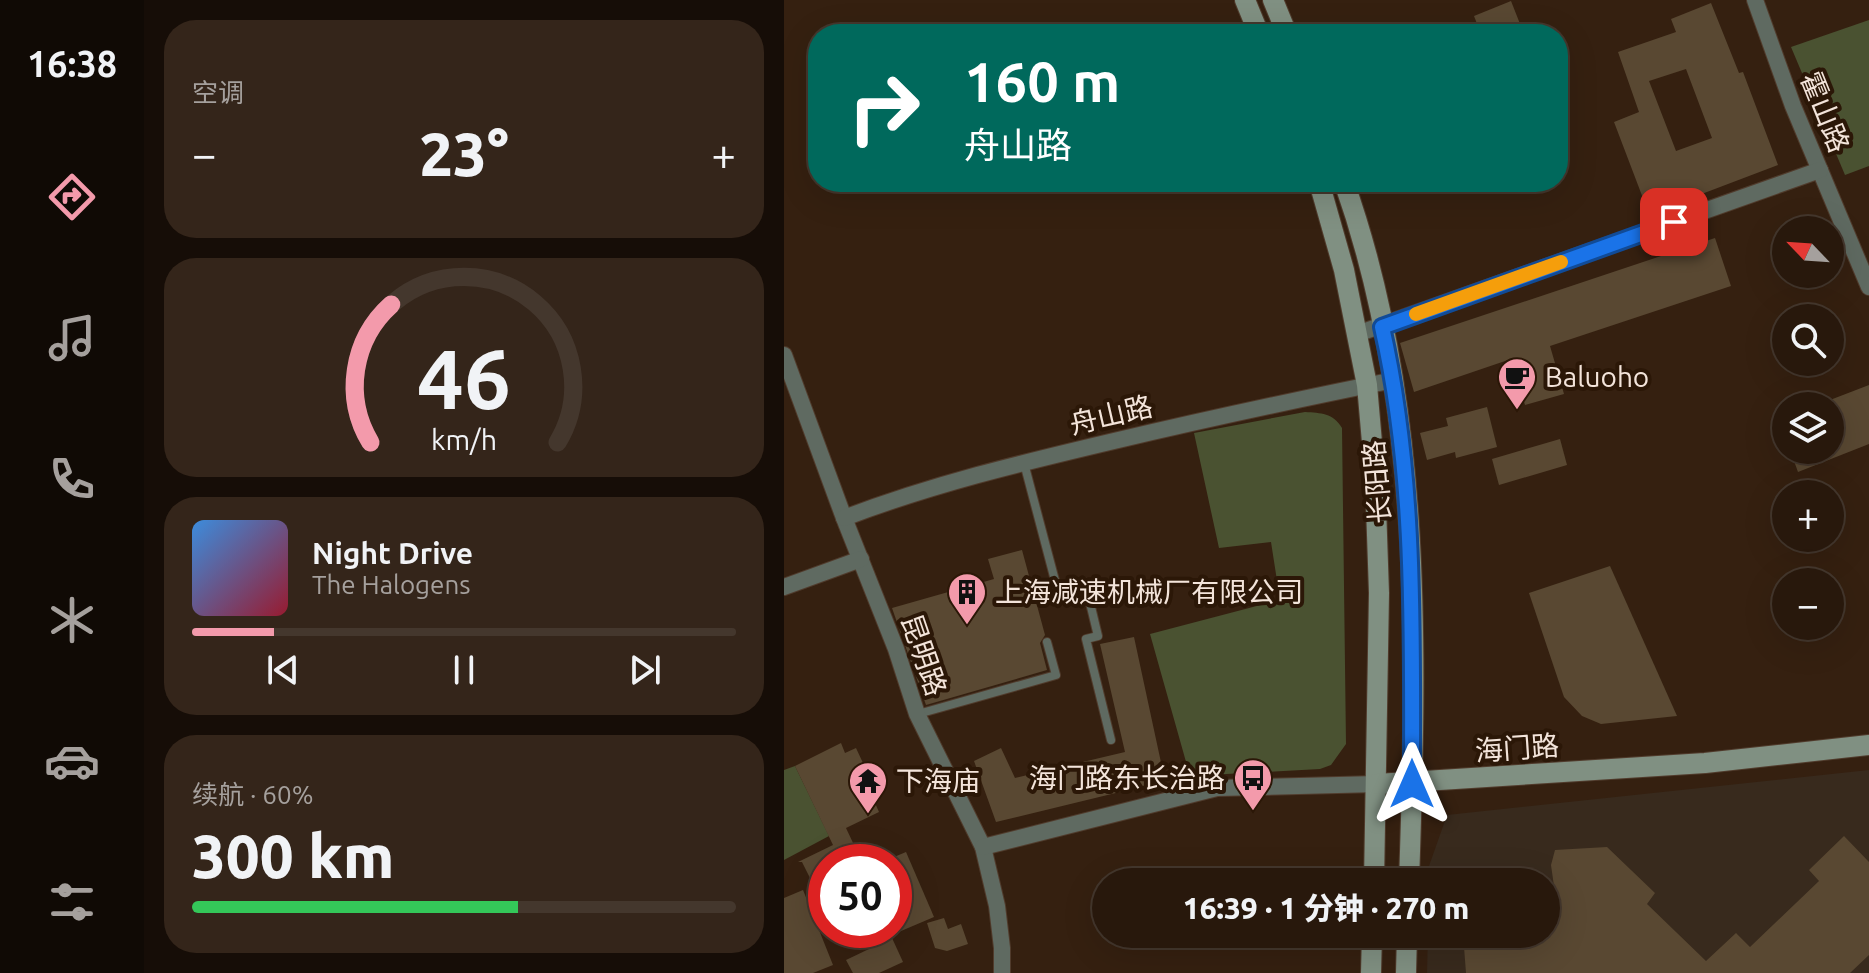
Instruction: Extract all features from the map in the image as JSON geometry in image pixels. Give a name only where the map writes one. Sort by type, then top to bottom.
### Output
[{"type":"main road","points":[[1245,0],[1255,24]]},
{"type":"main road","points":[[1273,0],[1283,24]]},
{"type":"main road","name":"长阳路","points":[[1322,192],[1344,270],[1367,385],[1375,477],[1379,593],[1374,868]]},
{"type":"main road","name":"长阳路","points":[[1348,192],[1361,229],[1394,380],[1409,528],[1412,784],[1409,868]]},
{"type":"main road","name":"海门路","points":[[1377,784],[1705,763],[1869,745]]},
{"type":"main road","points":[[1371,973],[1372,948]]},
{"type":"main road","points":[[1406,973],[1407,948]]},
{"type":"street","name":"霍山路","points":[[1755,0],[1793,106],[1869,287]]},
{"type":"street","points":[[1357,334],[1820,170]]},
{"type":"street","name":"昆明路","points":[[784,355],[896,649],[917,714],[983,847],[997,906],[1002,973]]},
{"type":"street","name":"舟山路","points":[[844,518],[912,493],[1023,462],[1263,406],[1394,380]]},
{"type":"street","points":[[784,587],[861,559]]},
{"type":"street","name":"海门路","points":[[983,847],[1217,788],[1377,784]]},
{"type":"lane","points":[[1023,462],[1057,588],[1085,582],[1098,636],[1086,639],[1111,740]]},
{"type":"lane","points":[[917,714],[1056,675],[1047,642]]},
{"type":"shaded area","points":[[1869,770],[1869,973],[1427,973],[1428,948],[1560,948],[1560,868],[1429,868],[1447,815]]},
{"type":"green space","points":[[1869,20],[1869,166],[1845,175],[1791,47]]},
{"type":"green space","points":[[1305,412],[1331,417],[1342,428],[1346,744],[1331,765],[1320,769],[1190,776],[1150,634],[1280,600],[1271,542],[1219,548],[1194,433]]},
{"type":"green space","points":[[795,766],[829,836],[808,844],[808,847],[784,860],[784,770]]},
{"type":"building","points":[[1511,1],[1520,24],[1477,24],[1474,16]]},
{"type":"building","points":[[1711,3],[1739,73],[1743,72],[1778,165],[1649,214],[1614,122],[1639,112],[1618,52],[1676,32],[1671,19]],"holes":[[[1686,69],[1712,138],[1676,151],[1649,81]]]},
{"type":"building","points":[[1715,238],[1731,286],[1550,346],[1564,394],[1525,405],[1511,359],[1414,392],[1400,343]]},
{"type":"building","points":[[1869,385],[1869,444],[1844,454],[1844,395]]},
{"type":"building","points":[[1487,407],[1497,447],[1456,458],[1455,452],[1427,460],[1420,433],[1448,426],[1446,418]]},
{"type":"building","points":[[1560,439],[1567,465],[1499,485],[1492,459]]},
{"type":"building","points":[[1795,464],[1818,464],[1798,472]]},
{"type":"building","name":"上海减速机械厂有限公司","points":[[1022,550],[1045,635],[1040,643],[1047,670],[926,705],[892,608],[994,579],[988,559]]},
{"type":"building","points":[[1610,566],[1677,716],[1601,724],[1582,716],[1564,697],[1529,593]]},
{"type":"building","points":[[1134,637],[1165,781],[996,822],[974,761],[1001,748],[1015,778],[1125,752],[1100,644]]},
{"type":"building","points":[[841,743],[845,753],[856,748],[876,791],[871,794],[879,812],[846,828],[854,844],[833,844],[795,766]]},
{"type":"building","points":[[1844,836],[1869,862],[1869,955],[1850,973],[1466,973],[1464,948],[1560,948],[1560,868],[1551,868],[1551,865],[1555,850],[1607,847],[1655,893],[1647,904],[1706,961],[1736,933],[1750,947],[1819,881],[1809,870]]},
{"type":"building","points":[[808,857],[808,874],[802,862],[798,862]]},
{"type":"building","points":[[912,866],[934,917],[912,926]]},
{"type":"building","points":[[803,890],[808,902],[808,948],[826,948],[833,965],[813,973],[784,973],[784,898]]},
{"type":"building","points":[[944,918],[948,929],[961,924],[968,944],[947,951],[935,948],[927,923]]},
{"type":"building","points":[[871,948],[897,948],[903,962],[879,973],[853,973],[846,960]]},
{"type":"slow traffic","points":[[1416,314],[1561,262]]},
{"type":"place","name":"Baluoho","points":[[1517,411]]},
{"type":"place","name":"上海减速机械厂有限公司","points":[[967,626]]},
{"type":"place","name":"海门路东长治路","points":[[1253,812]]},
{"type":"place","name":"下海庙","points":[[868,815]]},
{"type":"route","points":[[1412,784],[1412,645],[1406,477],[1394,380],[1382,327],[1674,222]]}]
